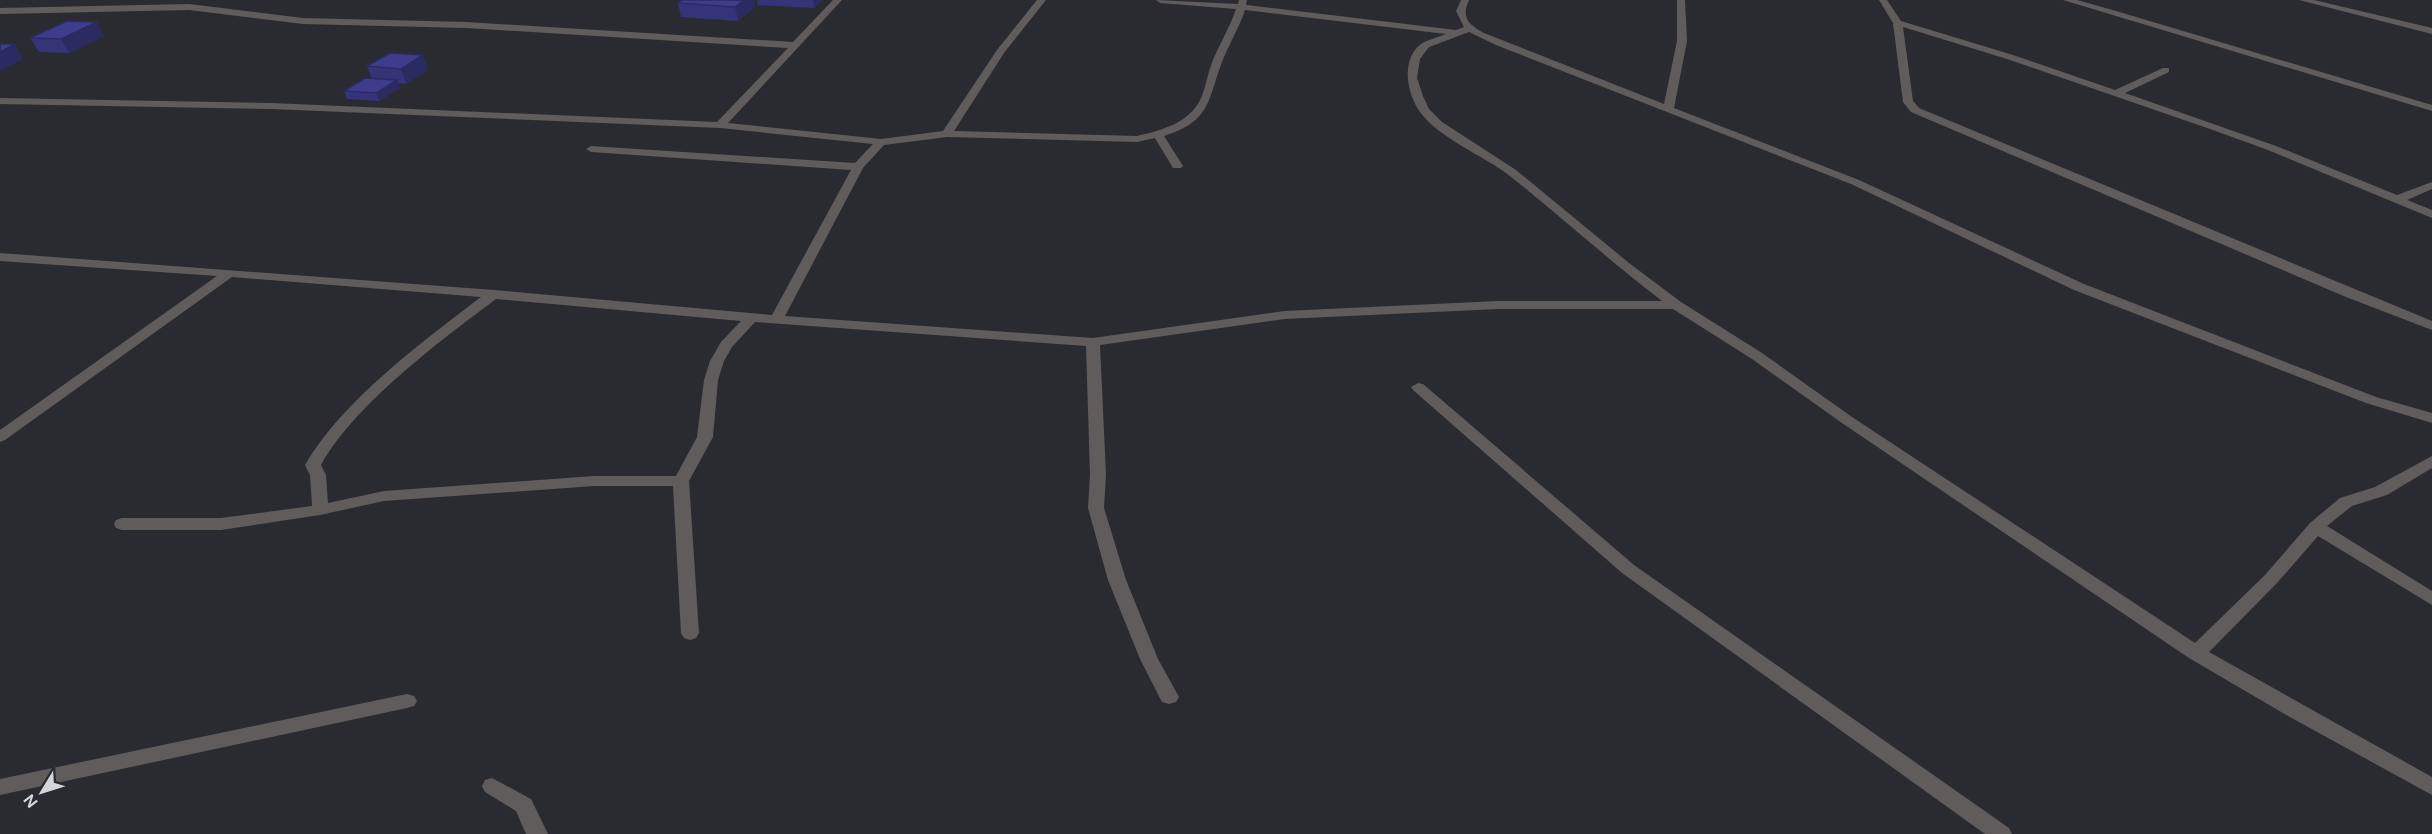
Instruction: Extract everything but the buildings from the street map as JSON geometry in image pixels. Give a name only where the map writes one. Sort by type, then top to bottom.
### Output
[{"type":"street","points":[[189,7],[203,0]]},
{"type":"street","points":[[720,125],[793,45],[838,0]]},
{"type":"street","points":[[947,134],[1000,52],[1042,0]]},
{"type":"street","points":[[1160,0],[1243,3],[1455,33]]},
{"type":"street","points":[[1466,0],[1460,11],[1470,28],[1499,43],[1872,189],[2005,254],[2079,287],[2371,400],[2432,418]]},
{"type":"street","points":[[1668,109],[1681,54],[1685,21],[1681,0]]},
{"type":"street","points":[[1883,0],[1898,23],[1908,102],[1915,110],[2432,326]]},
{"type":"street","points":[[2067,0],[2238,48],[2340,82],[2432,108]]},
{"type":"street","points":[[2108,11],[2113,0]]},
{"type":"street","points":[[2304,0],[2432,31]]},
{"type":"street","points":[[0,101],[271,106],[720,125],[881,142],[947,134],[1137,139],[1158,134],[1197,115],[1206,102],[1218,60],[1235,27],[1243,3]]},
{"type":"street","points":[[0,10],[189,7],[303,21],[466,25],[793,45]]},
{"type":"street","points":[[1898,23],[2010,57],[2272,148],[2432,214]]},
{"type":"street","points":[[1470,28],[1426,45],[1415,58],[1412,78],[1424,110],[1437,124],[1512,172],[1624,266],[1676,305],[1756,356],[1847,420],[2196,652],[2295,711],[2432,787]]},
{"type":"street","points":[[2114,94],[2166,70]]},
{"type":"street","points":[[1158,134],[1177,166]]},
{"type":"street","points":[[777,319],[858,167],[881,142]]},
{"type":"street","points":[[591,149],[858,167]]},
{"type":"street","points":[[2396,200],[2432,185]]},
{"type":"street","points":[[0,257],[494,294],[753,318],[1038,340],[1093,342],[1285,315],[1498,305],[1676,305]]},
{"type":"street","points":[[0,437],[229,273]]},
{"type":"street","points":[[320,510],[318,475],[314,465],[333,435],[354,412],[439,334],[494,294]]},
{"type":"street","points":[[690,633],[681,481],[696,457],[705,436],[711,380],[717,362],[726,345],[753,318]]},
{"type":"street","points":[[1093,342],[1098,475],[1096,508],[1106,548],[1118,580],[1149,659],[1169,697]]},
{"type":"street","points":[[1418,387],[1628,568],[2001,834]]},
{"type":"street","points":[[2196,652],[2271,579],[2316,527],[2346,502],[2381,490],[2432,462]]},
{"type":"street","points":[[122,524],[221,524],[320,510],[384,496],[594,481],[681,481]]},
{"type":"street","points":[[2316,527],[2432,599]]},
{"type":"street","points":[[0,787],[407,701]]},
{"type":"street","points":[[492,786],[524,806],[537,834]]}]
